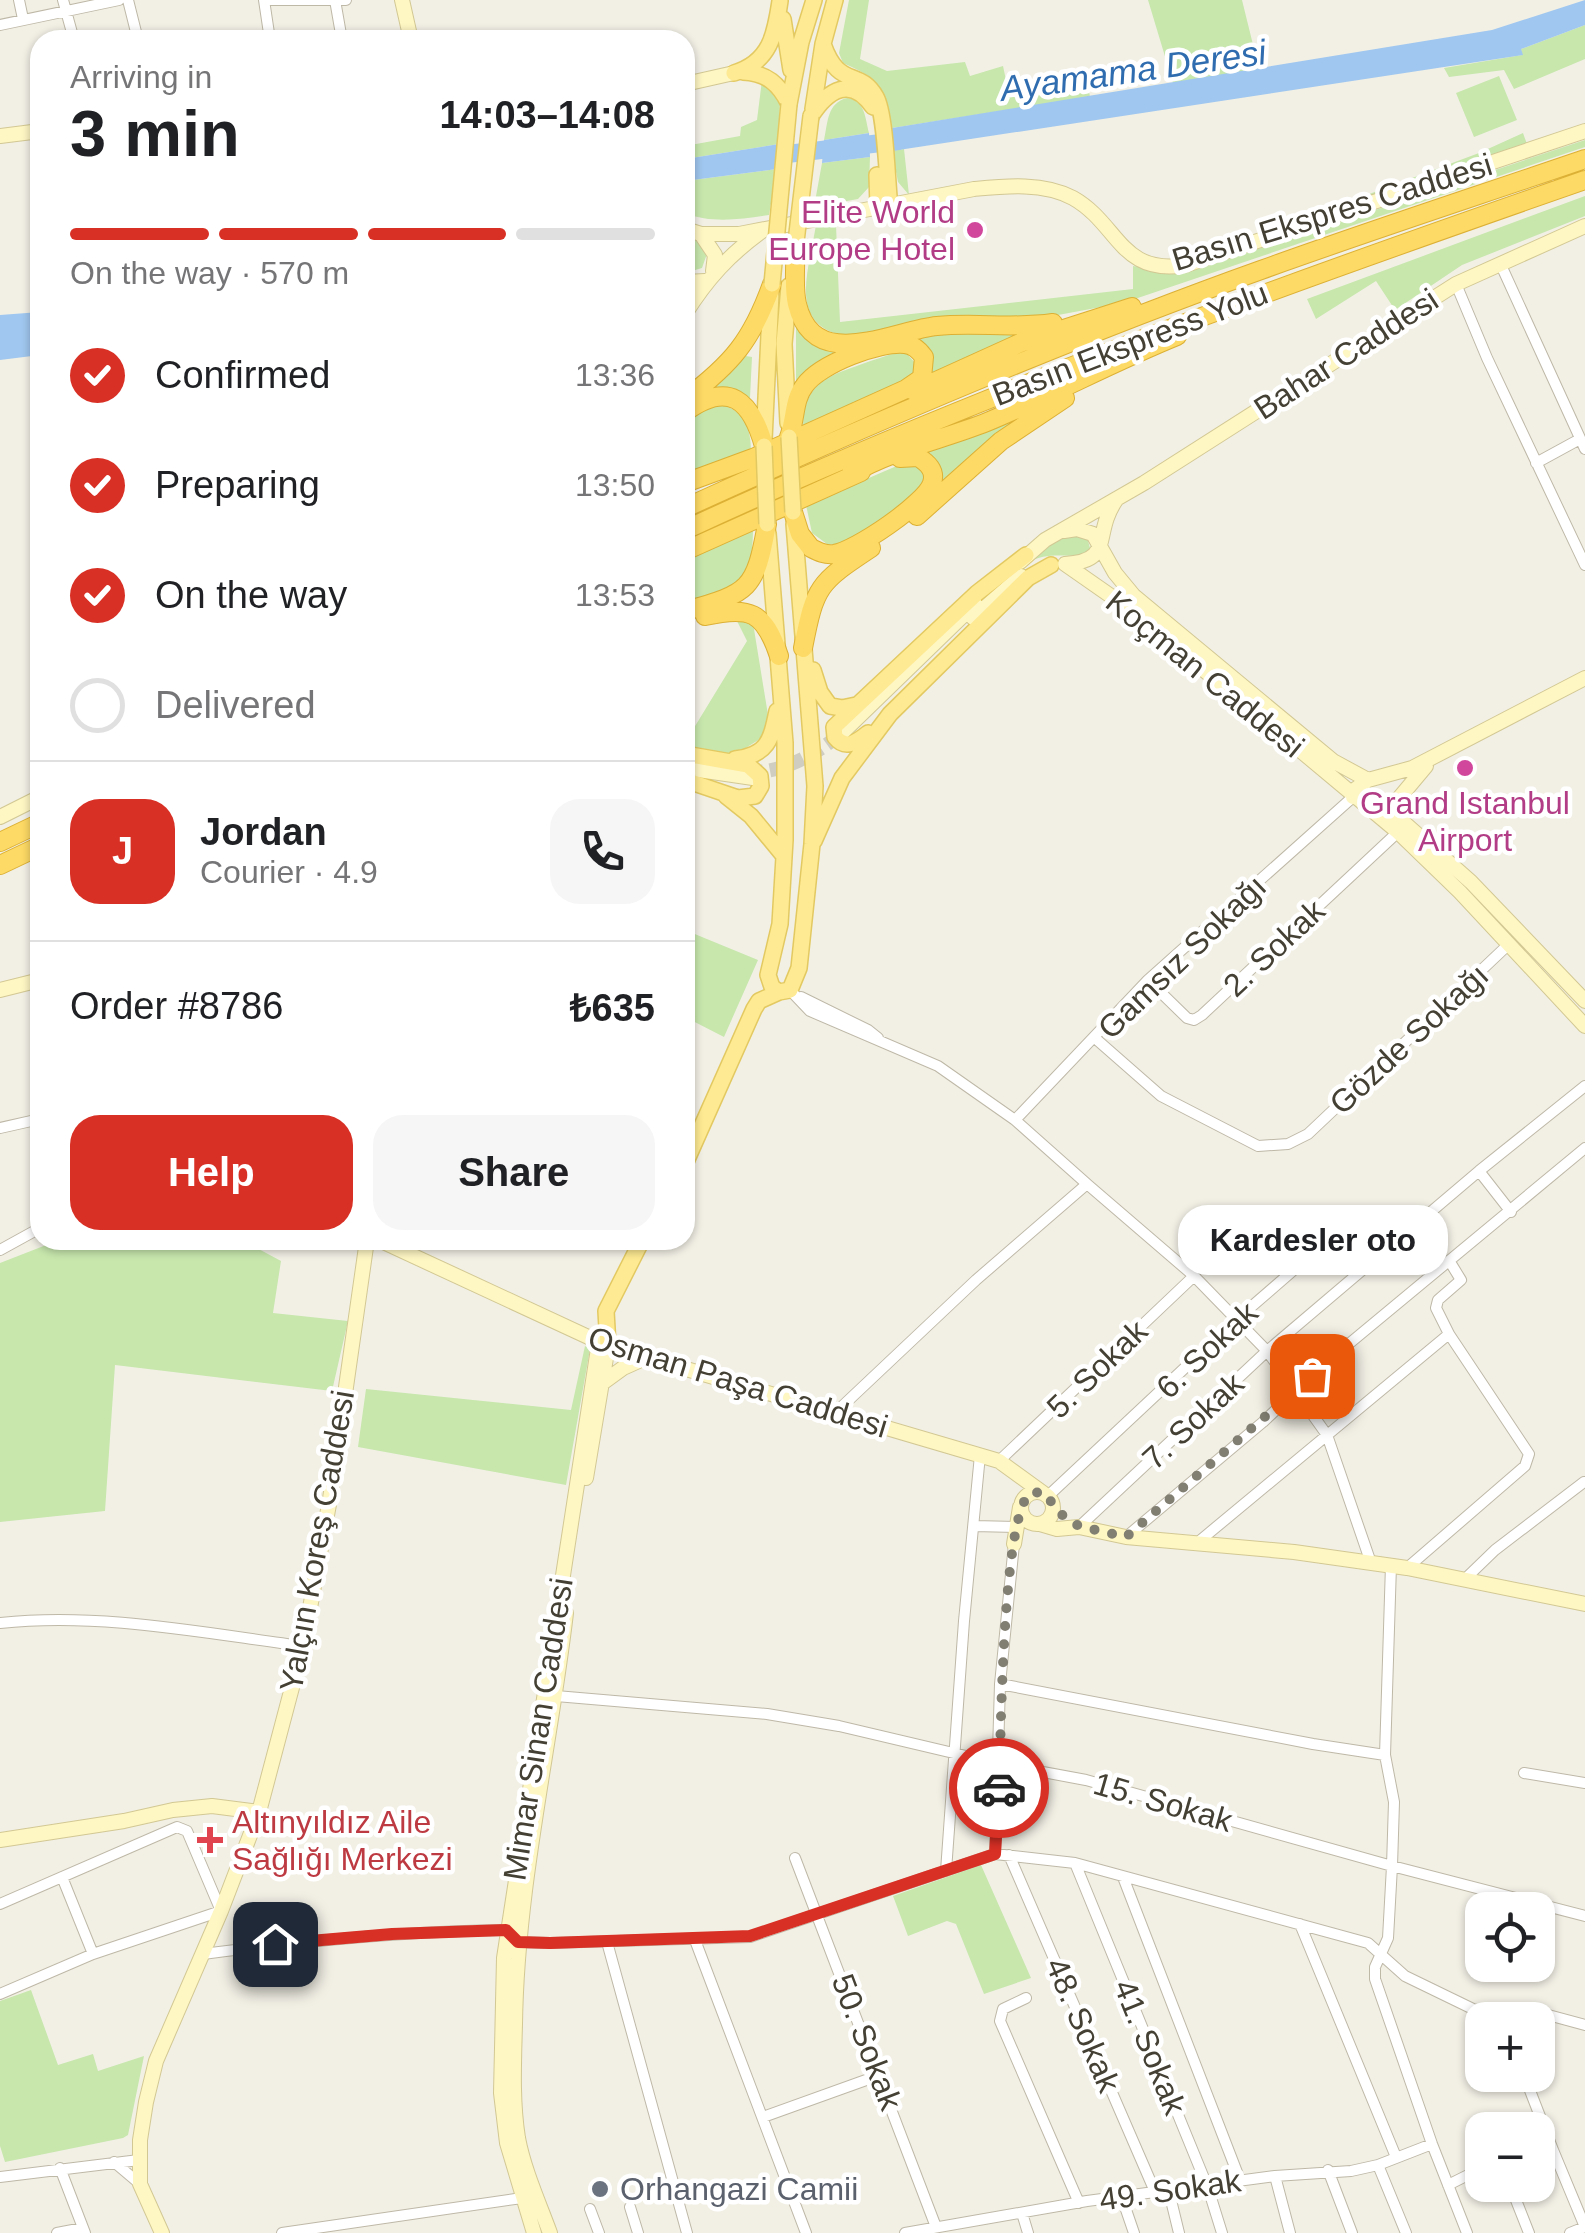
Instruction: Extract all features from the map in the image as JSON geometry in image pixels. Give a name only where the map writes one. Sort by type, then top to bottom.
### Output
[{"type":"highway","name":"Basın Ekspress Yolu","points":[[695,504],[940,396],[1258,271],[1585,159]]},
{"type":"highway","name":"Basın Ekspress Yolu","points":[[695,526],[1023,384],[1294,281],[1585,180]]},
{"type":"highway","points":[[795,250],[800,315],[814,332],[837,344],[859,344],[931,326],[1034,326],[1113,314]]},
{"type":"highway","points":[[695,482],[1020,343],[1220,276],[1258,271]]},
{"type":"highway","points":[[695,546],[878,460],[984,423],[1251,306],[1294,281]]},
{"type":"highway","points":[[695,392],[746,344],[772,284]]},
{"type":"highway","points":[[789,437],[798,394],[822,369],[889,346],[905,344],[919,350],[925,364],[918,381],[867,409]]},
{"type":"highway","points":[[803,648],[815,596],[826,579],[927,508],[1001,441],[1116,365]]},
{"type":"highway","points":[[695,406],[716,396],[740,401],[752,413],[764,446]]},
{"type":"highway","points":[[793,512],[805,543],[818,552],[834,554],[863,540],[915,504],[928,490],[933,474],[924,460],[912,456],[852,474]]},
{"type":"highway","points":[[695,608],[728,598],[750,584],[761,562],[767,524]]},
{"type":"highway","points":[[695,619],[746,612],[767,626],[778,656]]},
{"type":"highway","points":[[0,842],[30,828]]},
{"type":"highway","points":[[0,865],[30,851]]},
{"type":"main road","points":[[402,0],[409,30]]},
{"type":"main road","points":[[780,0],[793,84]]},
{"type":"main road","points":[[734,74],[752,66],[771,45],[780,0]]},
{"type":"main road","points":[[788,992],[772,987],[768,975],[780,924],[784,856],[781,687],[764,446],[772,284],[789,104],[814,0]]},
{"type":"main road","points":[[695,1142],[754,1009],[759,1001],[788,992],[799,968],[815,786],[784,344],[811,116],[834,0]]},
{"type":"main road","points":[[823,44],[836,71],[866,85],[874,95],[884,208]]},
{"type":"main road","points":[[695,82],[750,72],[777,84],[789,104]]},
{"type":"main road","points":[[811,116],[820,101],[837,89],[857,92],[876,111]]},
{"type":"main road","name":"Basın Ekspres Caddesi","points":[[695,231],[738,234],[974,189],[1009,186],[1064,193],[1086,207],[1138,260],[1168,268],[1585,131]]},
{"type":"main road","points":[[0,136],[30,132]]},
{"type":"main road","name":"Bahar Caddesi","points":[[1063,531],[1456,284],[1585,226]]},
{"type":"main road","points":[[695,298],[726,257],[766,227]]},
{"type":"main road","points":[[695,236],[716,255],[709,276]]},
{"type":"main road","points":[[695,280],[709,276]]},
{"type":"main road","points":[[1026,555],[846,735],[1026,572],[1093,558],[1102,524],[1116,499]]},
{"type":"main road","points":[[1058,564],[1028,578],[858,741],[844,744],[836,737],[834,727],[839,719],[860,704],[977,593],[1026,555],[1063,531],[1087,530],[1100,542]]},
{"type":"main road","name":"Koçman Caddesi","points":[[1100,542],[1123,584],[1147,608],[1333,761],[1371,780],[1395,805]]},
{"type":"main road","name":"Koçman Caddesi","points":[[1058,564],[1150,626],[1374,815]]},
{"type":"main road","points":[[803,648],[826,702],[835,708],[860,704]]},
{"type":"main road","points":[[1353,797],[1353,791],[1371,780],[1412,768],[1585,678]]},
{"type":"main road","points":[[725,759],[757,753],[772,738],[781,687]]},
{"type":"main road","points":[[812,844],[842,778],[890,714]]},
{"type":"main road","points":[[1374,815],[1387,814],[1418,772],[1442,753]]},
{"type":"main road","points":[[695,755],[748,764],[760,776],[761,786],[756,796],[746,798],[695,783]]},
{"type":"main road","points":[[695,767],[746,775]]},
{"type":"main road","points":[[723,793],[751,816],[784,856]]},
{"type":"main road","points":[[0,817],[30,802]]},
{"type":"main road","points":[[1395,805],[1401,820],[1471,882],[1584,999]]},
{"type":"main road","points":[[1374,815],[1398,832],[1585,1026]]},
{"type":"main road","points":[[0,990],[30,982]]},
{"type":"main road","points":[[1548,986],[1570,998],[1585,1014]]},
{"type":"main road","name":"Yalçın Koreş Caddesi","points":[[162,2233],[140,2184],[139,2160],[156,2061],[259,1812],[302,1646],[330,1498],[366,1250]]},
{"type":"main road","name":"Osman Paşa Caddesi","points":[[401,1250],[643,1359],[999,1461],[1079,1526],[1126,1537],[1407,1568],[1585,1604]]},
{"type":"main road","points":[[603,1344],[606,1311],[637,1250]]},
{"type":"main road","name":"Mimar Sinan Caddesi","points":[[550,2233],[519,2142],[513,2090],[518,1942],[601,1384],[603,1344]]},
{"type":"main road","name":"Mimar Sinan Caddesi","points":[[534,2233],[507,2144],[501,2093],[506,1930],[594,1355],[603,1344]]},
{"type":"main road","points":[[601,1384],[643,1359]]},
{"type":"main road","points":[[999,1461],[1019,1487],[1022,1516],[1037,1524]]},
{"type":"main road","points":[[1030,1493],[1048,1497],[1050,1517],[1014,1544],[1021,1504],[1030,1493]]},
{"type":"main road","name":"Osman Paşa Caddesi","points":[[1037,1524],[1057,1528],[1079,1526]]},
{"type":"main road","points":[[0,1840],[212,1806],[259,1812]]},
{"type":"street","points":[[20,0],[24,19]]},
{"type":"street","points":[[0,25],[65,5],[119,0]]},
{"type":"street","points":[[128,0],[136,30]]},
{"type":"street","points":[[268,30],[264,0],[338,1],[341,30]]},
{"type":"street","points":[[65,5],[71,30]]},
{"type":"street","points":[[1500,262],[1582,444],[1536,463]]},
{"type":"street","points":[[1456,284],[1585,566]]},
{"type":"street","name":"Gamsız Sokağı","points":[[1015,1120],[1148,980],[1353,797]]},
{"type":"street","name":"2. Sokak","points":[[1148,980],[1187,1018],[1202,1016],[1398,832]]},
{"type":"street","name":"Gözde Sokağı","points":[[1096,1039],[1161,1096],[1258,1146],[1288,1144],[1308,1134],[1509,944]]},
{"type":"street","points":[[788,992],[810,1011],[938,1066],[1015,1120],[1194,1276],[1267,1351],[1327,1435],[1371,1563]]},
{"type":"street","name":"7. Sokak","points":[[1079,1526],[1267,1351],[1585,1086]]},
{"type":"street","points":[[0,1128],[30,1121]]},
{"type":"street","points":[[1126,1537],[1585,1148]]},
{"type":"street","points":[[1480,1171],[1511,1212]]},
{"type":"street","points":[[835,1413],[976,1280],[1086,1184]]},
{"type":"street","points":[[0,1250],[30,1234]]},
{"type":"street","name":"6. Sokak","points":[[1048,1497],[1236,1320],[1334,1235],[1364,1268]]},
{"type":"street","points":[[1407,1568],[1525,1466],[1529,1454],[1449,1334],[1436,1308],[1438,1300],[1461,1280],[1450,1262]]},
{"type":"street","name":"5. Sokak","points":[[999,1461],[1194,1276]]},
{"type":"street","points":[[1197,1544],[1449,1334]]},
{"type":"street","points":[[946,1871],[980,1455]]},
{"type":"street","points":[[1464,1578],[1584,1482]]},
{"type":"street","points":[[974,1526],[1016,1527]]},
{"type":"street","points":[[995,1854],[1000,1684],[1014,1544]]},
{"type":"street","points":[[1391,1566],[1385,1755],[1394,1802],[1392,1866],[1388,1938],[1375,1967],[1376,1980],[1467,2233]]},
{"type":"street","points":[[0,1623],[42,1618],[80,1620],[302,1646]]},
{"type":"street","points":[[1000,1684],[1385,1755]]},
{"type":"street","name":"15. Sokak","points":[[556,1696],[767,1714],[954,1750],[1000,1764],[1086,1780],[1585,1916]]},
{"type":"street","points":[[1524,1773],[1585,1782]]},
{"type":"street","points":[[145,1817],[153,1838]]},
{"type":"street","points":[[0,1904],[177,1828],[187,1831],[221,1911],[93,1954],[0,1994]]},
{"type":"street","points":[[203,1954],[392,1934],[506,1930],[518,1942],[750,1936],[995,1854],[1075,1863],[1368,1943],[1405,1976],[1465,2005]]},
{"type":"street","name":"48. Sokak","points":[[1009,1855],[1156,2194]]},
{"type":"street","name":"50. Sokak","points":[[796,1858],[936,2227]]},
{"type":"street","name":"41. Sokak","points":[[1075,1863],[1208,2188],[1222,2233]]},
{"type":"street","points":[[1123,1876],[1240,2180]]},
{"type":"street","points":[[62,1877],[93,1954]]},
{"type":"street","points":[[1300,1924],[1396,2157]]},
{"type":"street","points":[[695,1940],[806,2233]]},
{"type":"street","points":[[607,1942],[687,2233]]},
{"type":"street","points":[[1026,1998],[1003,2009],[1000,2021],[1079,2203]]},
{"type":"street","points":[[1555,2017],[1585,2025]]},
{"type":"street","points":[[763,2118],[880,2075]]},
{"type":"street","points":[[113,2162],[140,2140]]},
{"type":"street","name":"49. Sokak","points":[[905,2233],[1240,2180],[1351,2171],[1432,2144]]},
{"type":"street","points":[[1555,2153],[1585,2228],[1570,2233]]},
{"type":"street","points":[[0,2177],[139,2160]]},
{"type":"street","points":[[113,2162],[140,2184]]},
{"type":"street","points":[[1378,2165],[1406,2233]]},
{"type":"street","points":[[57,2233],[84,2231],[60,2168]]},
{"type":"street","points":[[1328,2170],[1352,2233]]},
{"type":"street","points":[[1275,2176],[1290,2233]]},
{"type":"street","points":[[1448,2185],[1465,2176]]},
{"type":"street","points":[[1169,2192],[1179,2233]]},
{"type":"street","points":[[282,2233],[522,2198]]},
{"type":"street","points":[[1122,2198],[1134,2233]]},
{"type":"street","points":[[1517,2202],[1529,2233]]},
{"type":"street","points":[[630,2207],[638,2233]]},
{"type":"street","points":[[590,2210],[600,2233]]},
{"type":"street","points":[[1022,2214],[1028,2233]]},
{"type":"green space","points":[[849,0],[869,0],[860,59],[887,71],[965,62],[970,76],[1003,66],[1009,94],[1086,74],[1090,97],[892,128],[879,86],[843,63],[839,53]]},
{"type":"green space","points":[[1148,0],[1242,0],[1259,69],[1173,83]]},
{"type":"green space","points":[[1585,25],[1585,59],[1514,89],[1504,70],[1449,77],[1444,68],[1522,55],[1521,49]]},
{"type":"green space","points":[[1499,76],[1517,120],[1474,137],[1456,93]]},
{"type":"green space","points":[[762,80],[780,99],[779,144],[695,157],[695,144],[740,136],[741,127],[757,120]]},
{"type":"green space","points":[[847,98],[861,106],[869,133],[824,140],[832,109]]},
{"type":"green space","points":[[1523,133],[1528,147],[1297,221],[1479,153]]},
{"type":"green space","points":[[1585,140],[1585,147],[1123,303],[1031,320],[860,338],[836,334],[820,325],[806,300],[816,225],[836,225],[840,322],[1133,289],[1133,266],[1167,272],[1198,269]]},
{"type":"green space","points":[[904,149],[909,195],[898,182],[892,151]]},
{"type":"green space","points":[[870,157],[869,187],[858,199],[814,207],[822,163]]},
{"type":"green space","points":[[777,169],[769,215],[716,220],[695,216],[695,180]]},
{"type":"green space","points":[[1585,196],[1585,216],[1462,265],[1395,310],[1376,281],[1316,319],[1307,299]]},
{"type":"green space","points":[[695,238],[708,251],[702,268],[695,270]]},
{"type":"green space","points":[[796,324],[819,346],[839,353],[806,371],[796,382]]},
{"type":"green space","points":[[1027,331],[930,376],[907,337],[927,333]]},
{"type":"green space","points":[[900,352],[917,365],[914,379],[803,427],[807,401],[819,384],[837,373]]},
{"type":"green space","points":[[746,356],[752,357],[750,398],[735,391],[711,389]]},
{"type":"green space","points":[[721,405],[736,411],[745,422],[751,452],[695,474],[695,416]]},
{"type":"green space","points":[[1033,409],[936,493],[924,452]]},
{"type":"green space","points":[[915,463],[924,473],[925,482],[913,499],[841,545],[827,544],[812,533],[806,505],[899,465]]},
{"type":"green space","points":[[753,526],[750,562],[739,582],[695,602],[695,556]]},
{"type":"green space","points":[[1068,536],[1087,537],[1091,552],[1044,557],[1027,563],[1044,547]]},
{"type":"green space","points":[[736,619],[753,623],[769,721],[763,737],[733,756],[695,753],[695,726],[747,641]]},
{"type":"green space","points":[[695,934],[758,960],[724,1037],[695,1022]]},
{"type":"green space","points":[[33,1250],[261,1250],[281,1261],[273,1313],[348,1321],[332,1391],[115,1365],[105,1511],[0,1522],[0,1263]]},
{"type":"green space","points":[[585,1346],[590,1349],[566,1485],[358,1447],[366,1389],[571,1410]]},
{"type":"green space","points":[[981,1865],[1031,1978],[984,1994],[956,1924],[947,1921],[908,1936],[893,1896]]},
{"type":"green space","points":[[31,1990],[58,2065],[93,2054],[98,2071],[144,2056],[128,2135],[5,2162],[0,2146],[0,2001]]},
{"type":"water","name":"Ayamama Deresi","points":[[1585,0],[1585,25],[1521,49],[1523,55],[892,151],[892,128],[1492,30]]},
{"type":"water","points":[[869,133],[870,157],[822,163],[824,140]]},
{"type":"water","points":[[779,144],[777,169],[695,180],[695,157]]},
{"type":"water","points":[[30,313],[30,356],[0,360],[0,315]]},
{"type":"waterway","name":"Ayamama Deresi","points":[[770,156],[898,141]]},
{"type":"tunnel","points":[[749,772],[799,761],[842,733]]},
{"type":"way so far","points":[[999,1788],[1000,1684],[1016,1527],[1023,1498],[1043,1492],[1064,1517],[1079,1526],[1126,1537],[1312,1376]]},
{"type":"place","name":"Elite World Europe Hotel","points":[[975,230]]},
{"type":"place","name":"Grand Istanbul Airport","points":[[1465,768]]},
{"type":"place","name":"Kardesler oto","points":[[1312,1376]]},
{"type":"place","name":"Altınyıldız Aile Sağlığı Merkezi","points":[[210,1840]]},
{"type":"place","name":"Orhangazi Camii","points":[[600,2189]]},
{"type":"route","points":[[275,1944],[506,1930],[518,1942],[550,1943],[750,1936],[995,1854],[999,1788]]}]
